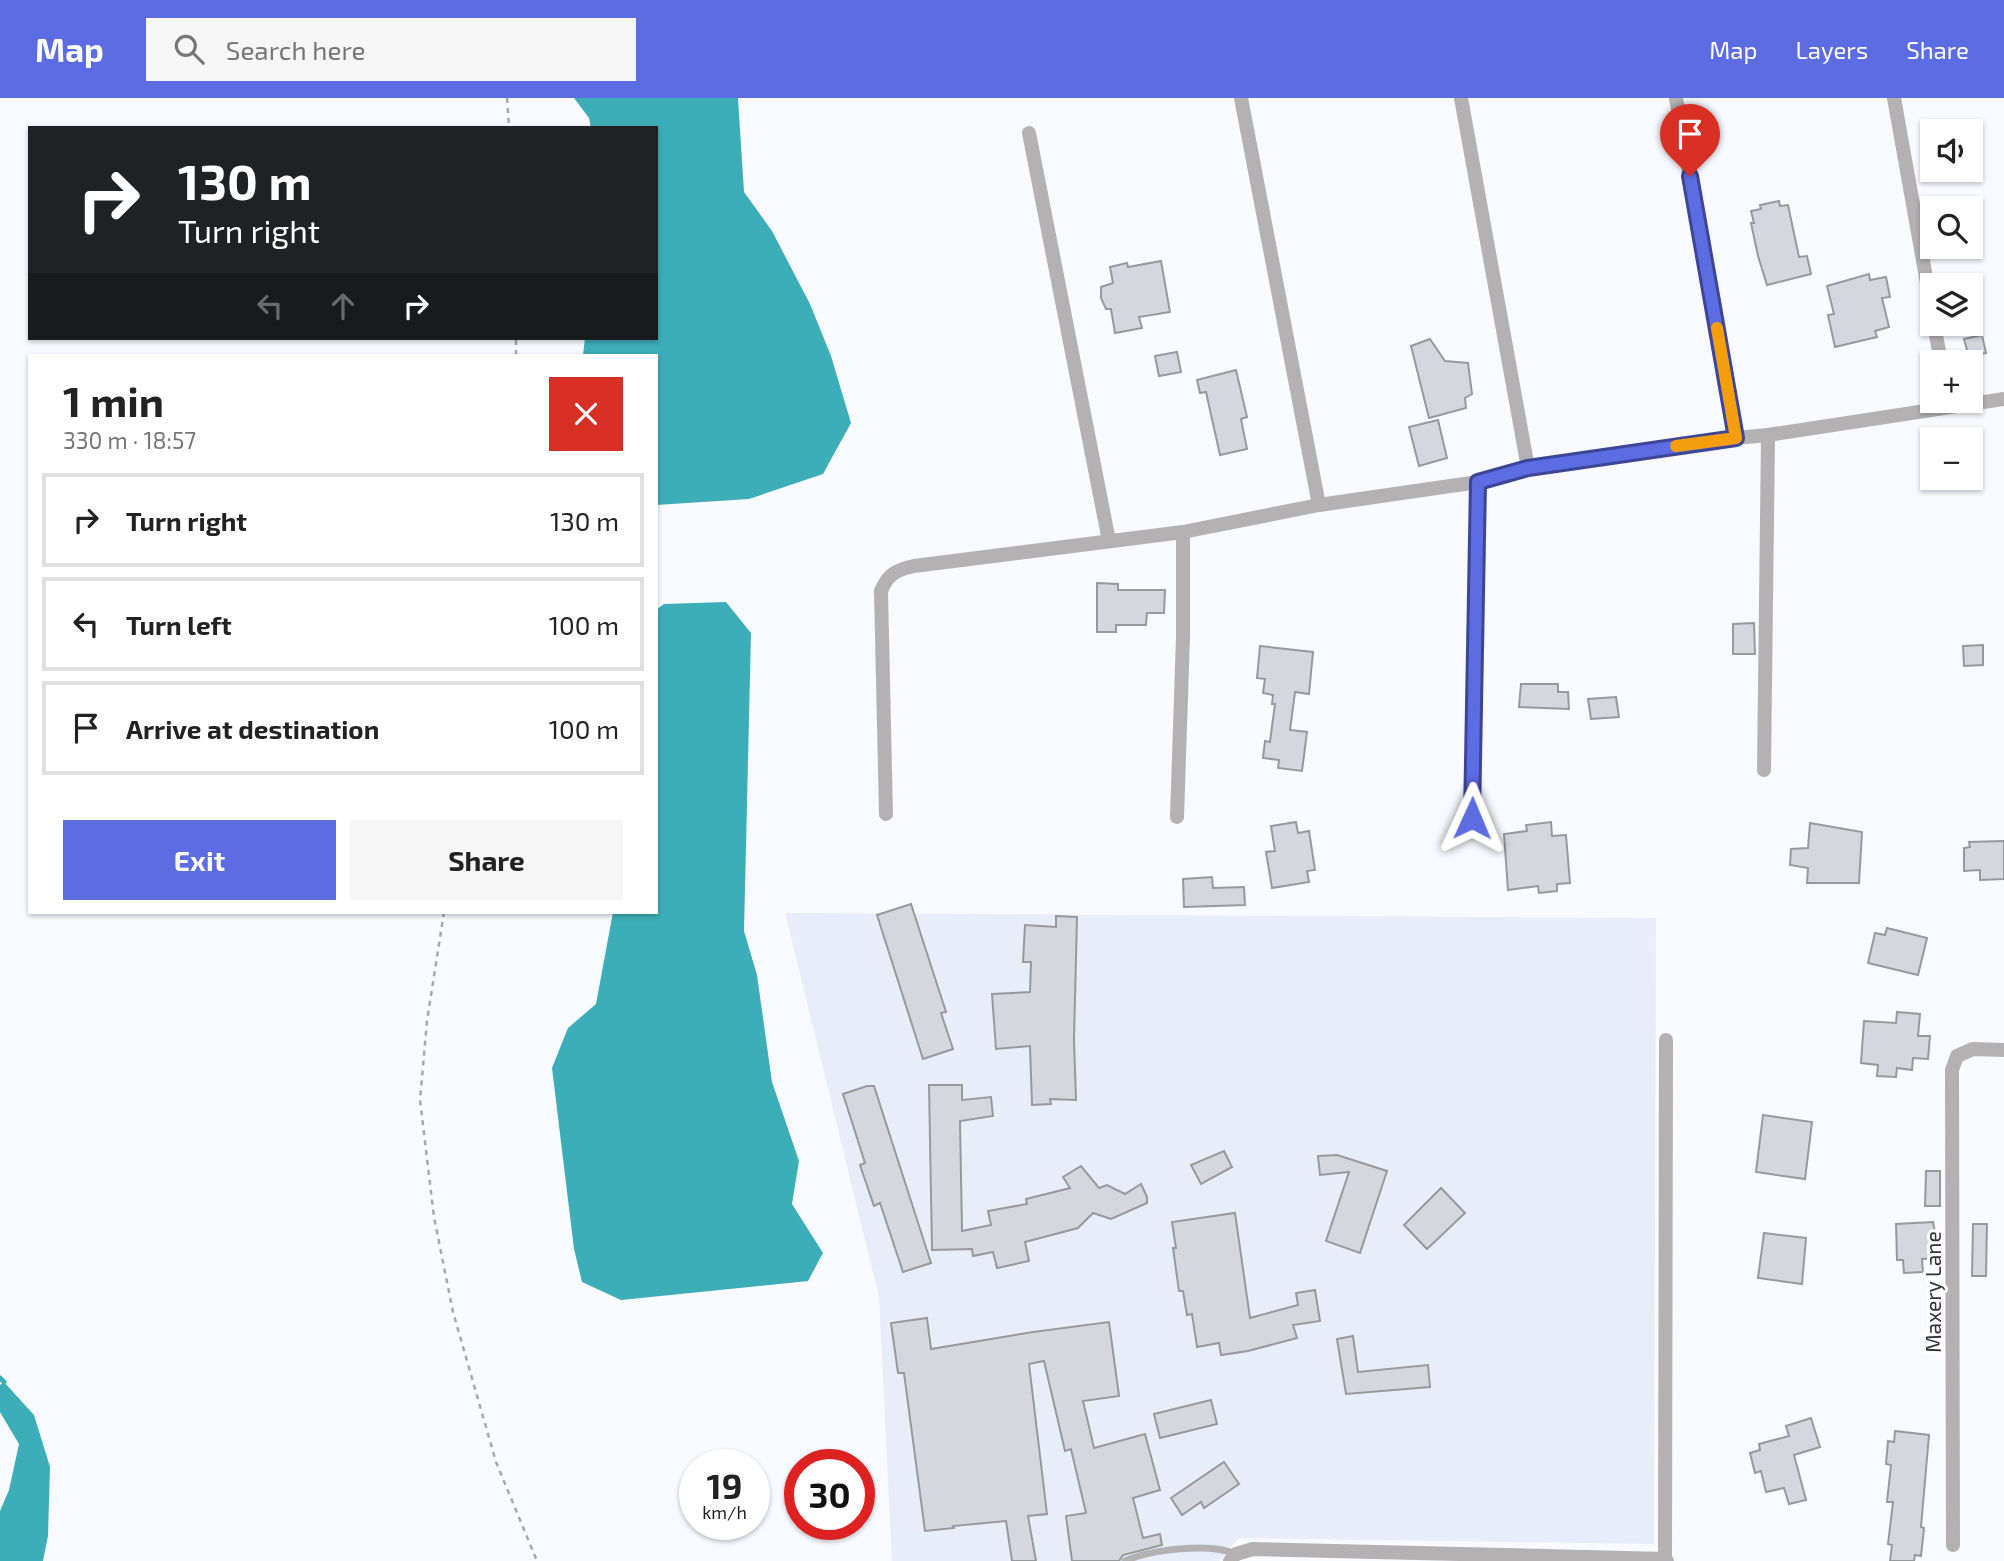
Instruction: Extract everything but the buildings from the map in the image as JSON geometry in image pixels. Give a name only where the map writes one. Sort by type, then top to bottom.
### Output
[{"type":"street","points":[[1241,98],[1319,505]]},
{"type":"street","points":[[1461,98],[1528,468]]},
{"type":"street","points":[[1676,98],[1736,438]]},
{"type":"street","points":[[1894,98],[1925,273]]},
{"type":"street","points":[[1029,133],[1109,541]]},
{"type":"street","points":[[1983,401],[2004,399]]},
{"type":"street","points":[[886,814],[881,591],[887,578],[897,570],[1183,532],[1319,505],[1478,482],[1528,468],[1768,435],[1920,409]]},
{"type":"street","points":[[1764,770],[1768,435]]},
{"type":"street","points":[[1472,818],[1478,482]]},
{"type":"street","points":[[1177,817],[1183,637],[1183,532]]},
{"type":"street","points":[[1233,1558],[1253,1549],[1488,1558],[1666,1560],[1666,1040]]},
{"type":"street","name":"Maxery Lane","points":[[1953,1545],[1952,1070],[1957,1056],[1973,1049],[2004,1050]]},
{"type":"lane","points":[[1125,1561],[1191,1547],[1228,1550],[1233,1558]]},
{"type":"path","points":[[507,98],[509,126]]},
{"type":"path","points":[[444,914],[427,1020],[420,1100],[434,1217],[453,1312],[496,1462],[537,1561]]},
{"type":"shaded area","points":[[785,913],[1656,918],[1654,1544],[1239,1538],[1219,1561],[892,1561],[879,1297]]},
{"type":"water","points":[[574,98],[738,98],[744,192],[772,231],[810,304],[831,356],[851,423],[823,474],[749,499],[658,505],[658,354],[583,354],[585,340],[658,340],[658,126],[591,126],[589,118]]},
{"type":"water","points":[[726,602],[751,633],[744,931],[757,975],[772,1082],[799,1161],[792,1204],[823,1253],[808,1281],[621,1300],[582,1282],[574,1249],[552,1068],[568,1028],[596,1004],[613,914],[658,914],[658,608],[664,604]]},
{"type":"water","points":[[4,1382],[34,1415],[50,1467],[48,1536],[43,1561],[0,1561],[0,1511],[9,1490],[19,1444],[0,1412],[0,1385]]},
{"type":"waterway","points":[[0,1378],[4,1382]]},
{"type":"slow traffic","points":[[1676,446],[1736,438],[1717,328]]},
{"type":"route","points":[[1472,818],[1478,482],[1528,468],[1736,438],[1690,176]]}]
